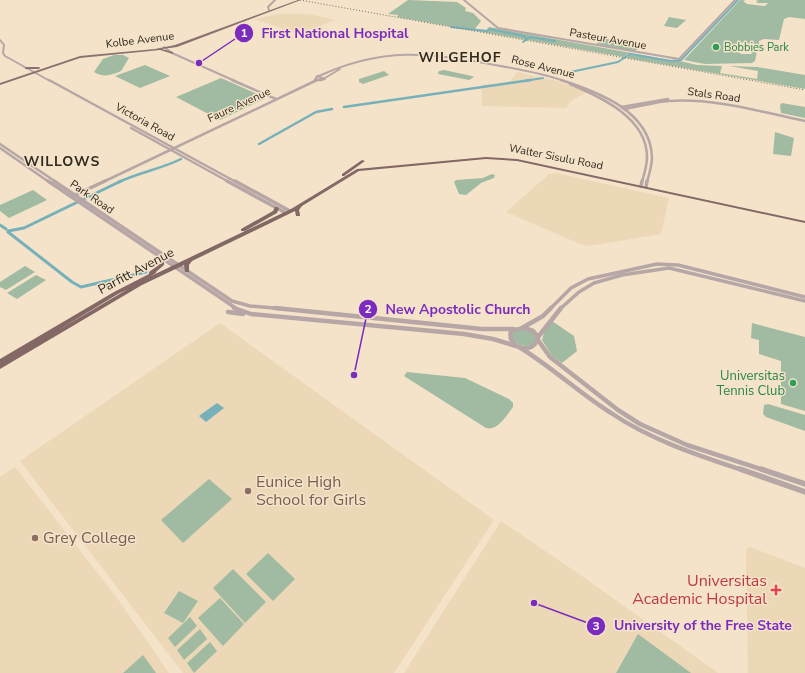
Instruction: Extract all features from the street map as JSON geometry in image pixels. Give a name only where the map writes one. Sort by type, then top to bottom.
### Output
[{"type":"highway","name":"Walter Sisulu Road","points":[[268,222],[343,175],[369,166],[485,157],[518,159],[755,210],[805,219]]},
{"type":"highway","name":"Walter Sisulu Road","points":[[286,211],[307,202],[343,179],[362,169],[459,159]]},
{"type":"highway","points":[[343,175],[363,161]]},
{"type":"highway","points":[[362,169],[369,166],[382,167]]},
{"type":"highway","points":[[298,215],[297,210],[307,202]]},
{"type":"highway","points":[[243,230],[275,212],[277,208]]},
{"type":"highway","name":"Parfitt Avenue","points":[[0,368],[174,265],[243,230],[286,211]]},
{"type":"highway","name":"Walter Sisulu Road","points":[[790,217],[805,222]]},
{"type":"highway","name":"Parfitt Avenue","points":[[0,362],[147,276],[195,257],[268,222]]},
{"type":"highway","points":[[147,276],[162,265],[162,262],[158,257]]},
{"type":"highway","points":[[187,271],[186,265],[195,257]]},
{"type":"highway","points":[[90,308],[98,307],[123,292],[130,290]]},
{"type":"highway","points":[[54,330],[79,318],[86,317]]},
{"type":"main road","points":[[295,1],[300,0]]},
{"type":"main road","name":"Kolbe Avenue","points":[[270,9],[282,7],[295,1]]},
{"type":"main road","name":"Kolbe Avenue","points":[[31,72],[81,55],[166,48],[295,1]]},
{"type":"main road","name":"Kolbe Avenue","points":[[31,72],[80,57],[155,50],[183,44],[256,14],[264,13]]},
{"type":"main road","points":[[155,50],[172,52],[172,49],[183,44]]},
{"type":"main road","points":[[0,83],[22,76],[34,69],[45,67]]},
{"type":"main road","points":[[22,76],[31,72]]},
{"type":"street","points":[[270,9],[275,0]]},
{"type":"street","name":"Pasteur Avenue","points":[[464,0],[498,28],[668,57],[683,55],[735,0]]},
{"type":"street","points":[[1,42],[2,53],[9,58]]},
{"type":"street","points":[[166,48],[276,98]]},
{"type":"street","points":[[633,51],[638,50]]},
{"type":"street","name":"Rose Avenue","points":[[315,80],[319,76],[346,64],[389,56],[417,55],[461,59],[514,69],[555,78],[585,87],[588,90]]},
{"type":"street","name":"Victoria Road","points":[[0,56],[173,148],[286,211]]},
{"type":"street","points":[[5,59],[9,58]]},
{"type":"street","name":"Victoria Road","points":[[9,58],[18,65]]},
{"type":"street","name":"Rose Avenue","points":[[315,80],[322,80],[342,68],[371,59]]},
{"type":"street","points":[[319,76],[324,78]]},
{"type":"street","name":"Faure Avenue","points":[[72,196],[315,80]]},
{"type":"street","name":"Rose Avenue","points":[[578,86],[608,99],[633,116],[646,134],[652,149],[653,164],[647,186]]},
{"type":"street","name":"Rose Avenue","points":[[594,93],[612,105],[622,109],[634,125],[645,145],[646,162],[641,185]]},
{"type":"street","points":[[608,99],[621,103],[635,104]]},
{"type":"street","name":"Stals Road","points":[[622,109],[635,104],[662,99],[680,100],[734,106],[805,120]]},
{"type":"street","name":"Stals Road","points":[[622,109],[680,100]]},
{"type":"street","points":[[633,116],[632,110],[644,106]]},
{"type":"street","name":"Park Road","points":[[0,144],[72,196]]},
{"type":"street","name":"Park Road","points":[[0,148],[174,265]]},
{"type":"street","name":"Victoria Road","points":[[256,194],[277,208],[286,211]]},
{"type":"street","name":"Park Road","points":[[80,201],[158,257],[174,265]]},
{"type":"street","points":[[522,328],[543,316],[571,288],[588,279],[657,264],[678,265],[805,296]]},
{"type":"street","points":[[174,265],[187,271],[225,297],[242,305],[316,314],[441,324],[482,329],[522,328],[533,331],[550,357],[618,410],[640,424],[687,444],[805,484]]},
{"type":"street","points":[[174,265],[233,308],[251,314]]},
{"type":"street","points":[[228,312],[474,335],[518,347],[530,348],[534,346],[544,326],[573,295],[587,286],[605,279],[659,269],[674,268],[805,301]]},
{"type":"street","points":[[440,331],[441,324]]},
{"type":"street","points":[[514,329],[509,337],[518,347],[539,359],[610,413],[645,434],[686,451],[805,492]]},
{"type":"shaded area","points":[[278,14],[309,14],[335,20],[299,34],[254,19]]},
{"type":"shaded area","points":[[517,72],[557,81],[587,92],[571,101],[566,108],[482,106],[482,84],[498,84],[510,81]]},
{"type":"shaded area","points":[[556,173],[669,198],[661,234],[589,246],[580,244],[506,212],[549,174]]},
{"type":"shaded area","name":"Eunice High School for Girls","points":[[220,323],[494,520],[394,673],[183,673],[20,461]]},
{"type":"shaded area","name":"Grey College","points":[[15,467],[117,598],[169,673],[0,673],[0,477]]},
{"type":"shaded area","points":[[501,521],[579,574],[718,673],[404,673]]},
{"type":"shaded area","name":"Universitas Academic Hospital","points":[[750,547],[805,568],[805,673],[748,673],[746,550]]},
{"type":"green space","points":[[408,0],[457,2],[466,8],[465,11],[473,13],[481,21],[474,30],[486,31],[489,27],[675,61],[633,54],[627,54],[624,57],[397,17],[398,15],[388,14]]},
{"type":"green space","points":[[740,0],[746,0],[743,1],[747,4],[765,6],[768,3],[756,3],[758,1],[755,0],[805,0],[805,19],[789,17],[784,19],[779,40],[764,39],[759,41],[759,45],[739,42],[734,48],[741,54],[752,54],[750,51],[757,51],[755,61],[752,63],[705,64],[684,60]]},
{"type":"green space","points":[[669,17],[686,20],[677,28],[664,26]]},
{"type":"green space","points":[[600,38],[639,45],[637,50],[632,51],[597,44]]},
{"type":"green space","points":[[114,55],[123,55],[129,58],[121,71],[111,75],[101,75],[94,72],[103,59]]},
{"type":"green space","points":[[629,55],[680,61],[697,65],[722,66],[720,73],[757,79],[758,71],[729,66],[757,67],[805,75],[805,89],[627,58]]},
{"type":"green space","points":[[145,65],[170,76],[140,88],[115,76]]},
{"type":"green space","points":[[444,70],[474,77],[469,80],[438,74],[439,71]]},
{"type":"green space","points":[[384,71],[389,75],[363,84],[359,82],[359,79]]},
{"type":"green space","points":[[221,78],[266,98],[220,120],[176,97]]},
{"type":"green space","points":[[782,103],[805,107],[805,118],[781,113],[780,105]]},
{"type":"green space","points":[[775,132],[794,138],[791,156],[773,154]]},
{"type":"green space","points":[[492,174],[495,175],[494,178],[481,183],[466,195],[459,194],[454,182],[456,180],[483,178]]},
{"type":"green space","points":[[33,190],[47,200],[9,218],[0,211],[0,205]]},
{"type":"green space","points":[[25,266],[35,272],[6,290],[0,287],[0,282]]},
{"type":"green space","points":[[36,275],[46,280],[17,299],[7,293]]},
{"type":"green space","points":[[552,321],[574,336],[577,351],[562,363],[552,356],[542,340],[544,333]]},
{"type":"green space","name":"Universitas Tennis Club","points":[[752,323],[805,337],[805,411],[781,404],[781,361],[759,354],[759,340],[751,338]]},
{"type":"green space","points":[[528,329],[537,336],[533,345],[521,345],[516,343],[511,338],[513,332]]},
{"type":"green space","points":[[407,372],[465,378],[509,399],[513,403],[513,407],[498,425],[486,428],[404,376]]},
{"type":"green space","points":[[768,404],[805,415],[805,431],[766,417],[763,414],[764,405]]},
{"type":"green space","points":[[209,479],[232,499],[183,543],[161,520]]},
{"type":"green space","points":[[268,553],[295,579],[273,601],[246,574]]},
{"type":"green space","points":[[233,569],[266,602],[245,623],[213,588]]},
{"type":"green space","points":[[179,591],[198,601],[183,623],[164,613]]},
{"type":"green space","points":[[220,598],[244,624],[223,646],[198,618]]},
{"type":"green space","points":[[190,617],[197,626],[175,647],[168,638]]},
{"type":"green space","points":[[200,629],[207,639],[184,660],[177,650]]},
{"type":"green space","points":[[638,634],[691,673],[616,673]]},
{"type":"green space","points":[[210,642],[217,651],[194,673],[187,663]]},
{"type":"green space","points":[[143,655],[156,673],[123,673]]},
{"type":"water","points":[[217,403],[224,408],[206,422],[199,416]]},
{"type":"waterway","points":[[561,74],[618,62],[630,54],[671,61],[681,60],[738,0]]},
{"type":"waterway","points":[[451,27],[487,31],[489,29],[524,36],[527,39]]},
{"type":"waterway","points":[[523,42],[530,37],[555,41]]},
{"type":"waterway","points":[[524,81],[543,78]]},
{"type":"waterway","points":[[344,107],[531,80]]},
{"type":"waterway","points":[[259,144],[316,112],[332,109]]},
{"type":"waterway","points":[[119,182],[181,159]]},
{"type":"waterway","points":[[8,231],[24,228],[121,181]]},
{"type":"waterway","points":[[0,225],[6,229]]},
{"type":"waterway","points":[[8,232],[72,282],[81,287],[146,272]]},
{"type":"railway","points":[[300,0],[805,90]]},
{"type":"place","name":"Bobbies Park","points":[[716,47]]},
{"type":"place","name":"First National Hospital","points":[[199,63]]},
{"type":"place","name":"New Apostolic Church","points":[[354,375]]},
{"type":"place","name":"Universitas Tennis Club","points":[[793,383]]},
{"type":"place","name":"Eunice High School for Girls","points":[[248,491]]},
{"type":"place","name":"Grey College","points":[[35,538]]},
{"type":"place","name":"Universitas Academic Hospital","points":[[776,590]]},
{"type":"place","name":"University of the Free State","points":[[534,603]]},
{"type":"district","name":"WILGEHOF","points":[[460,57]]},
{"type":"district","name":"WILLOWS","points":[[62,161]]}]
